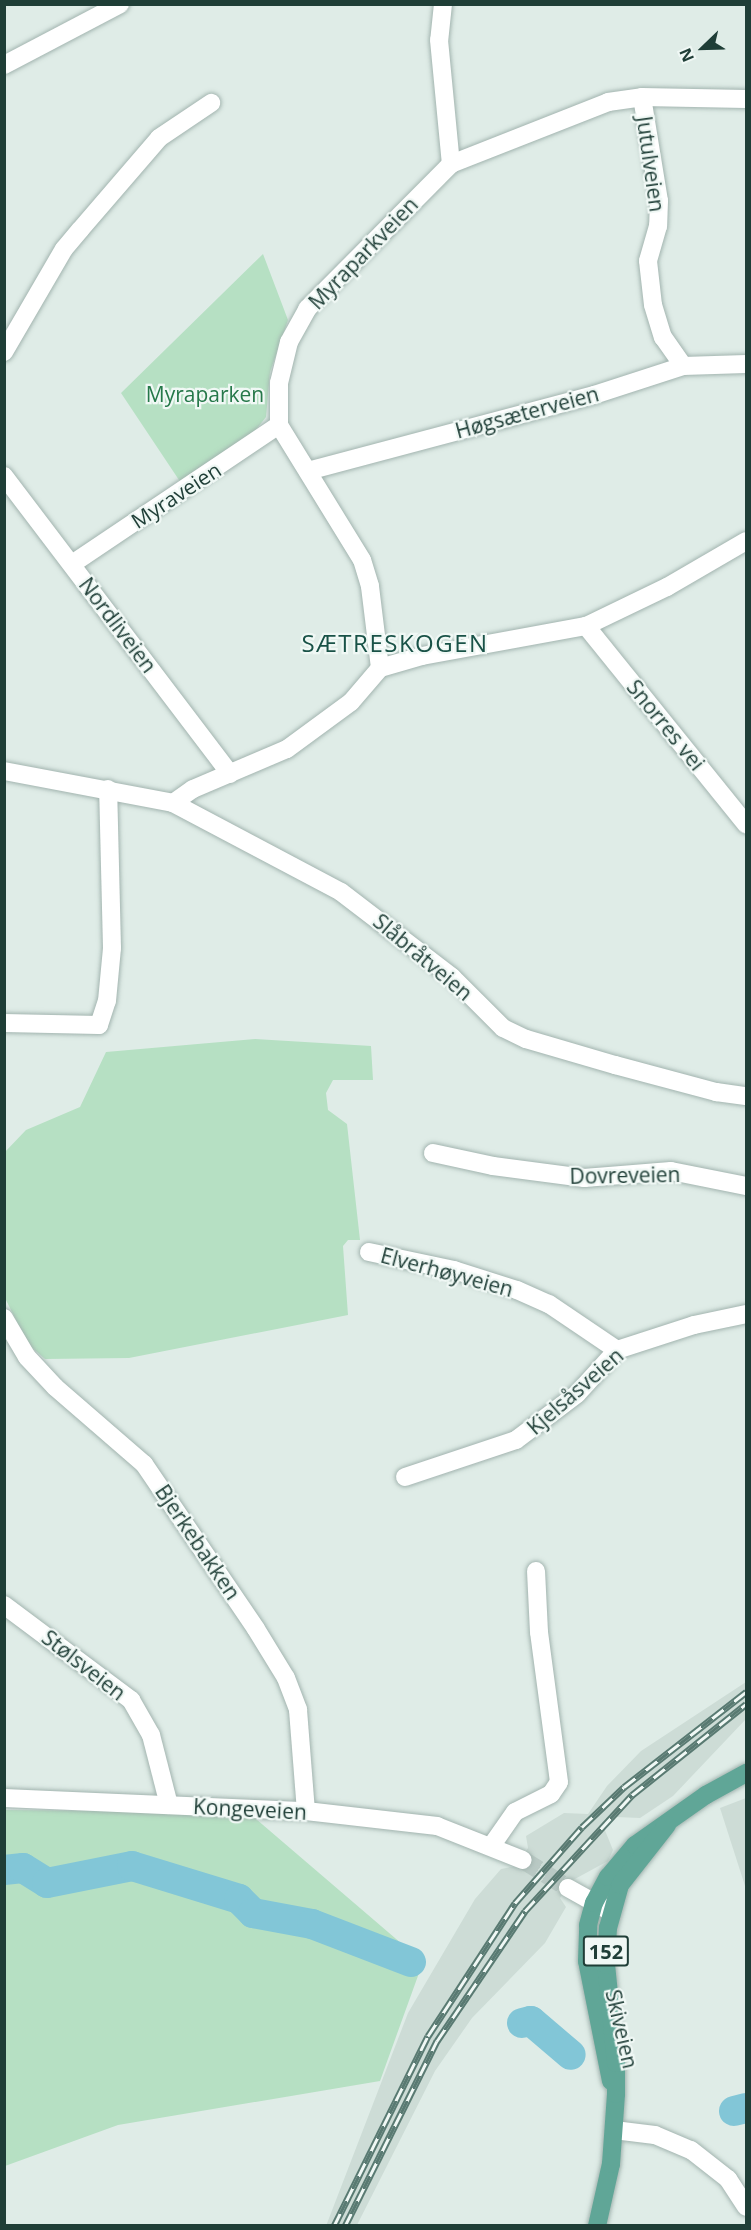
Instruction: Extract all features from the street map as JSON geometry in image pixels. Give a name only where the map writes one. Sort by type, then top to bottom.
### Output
[{"type":"main road","name":"Skiveien","points":[[616,2094],[604,2065],[589,1982],[586,1942],[594,1903],[623,1856],[644,1837],[667,1825],[706,1795],[747,1773]]},
{"type":"main road","name":"Skiveien","points":[[597,2226],[611,2164],[616,2094],[616,2063],[606,1965],[611,1912],[626,1875],[667,1825]]},
{"type":"street","points":[[4,64],[120,4]]},
{"type":"street","points":[[443,4],[439,40],[451,164]]},
{"type":"street","name":"Myraparkveien","points":[[279,425],[279,383],[288,342],[307,309],[451,164],[564,116],[608,102],[642,98],[747,99]]},
{"type":"street","name":"Jutulveien","points":[[642,98],[659,201],[658,226],[648,261],[653,305],[663,337],[683,366]]},
{"type":"street","points":[[4,352],[64,249],[159,138],[211,103]]},
{"type":"street","name":"Høgsæterveien","points":[[308,471],[594,395],[683,366],[747,364]]},
{"type":"street","points":[[279,425],[362,560],[370,586],[380,668]]},
{"type":"street","name":"Myraveien","points":[[72,564],[279,425]]},
{"type":"street","name":"Nordliveien","points":[[4,476],[230,774]]},
{"type":"street","points":[[173,803],[193,789],[287,749],[351,702],[380,668],[423,656],[586,626],[667,587],[747,541]]},
{"type":"street","name":"Snorres vei","points":[[586,626],[747,824]]},
{"type":"street","name":"Slåbråtveien","points":[[4,771],[173,803],[340,892],[452,977],[503,1028],[526,1039],[745,1100]]},
{"type":"street","points":[[4,1023],[99,1025],[107,1001],[112,948],[108,789]]},
{"type":"street","name":"Dovreveien","points":[[433,1153],[493,1166],[584,1178],[671,1171],[747,1186]]},
{"type":"street","name":"Elverhøyveien","points":[[369,1252],[454,1270],[518,1290],[549,1305],[617,1350]]},
{"type":"street","name":"Kjelsåsveien","points":[[405,1477],[516,1440],[578,1394],[617,1350],[694,1325],[747,1314]]},
{"type":"street","name":"Bjerkebakken","points":[[4,1318],[27,1357],[56,1387],[144,1464],[256,1629],[286,1678],[298,1710],[306,1811]]},
{"type":"street","points":[[492,1845],[515,1812],[551,1794],[559,1782],[539,1632],[536,1571]]},
{"type":"street","name":"Stølsveien","points":[[4,1605],[131,1700],[152,1735],[169,1805]]},
{"type":"street","name":"Kongeveien","points":[[4,1798],[306,1811],[437,1826],[492,1845],[523,1860]]},
{"type":"street","points":[[568,1888],[611,1912]]},
{"type":"street","points":[[614,2130],[655,2134],[690,2150],[728,2179],[747,2207]]},
{"type":"shaded area","points":[[746,1682],[746,1719],[673,1796],[640,1818],[616,1817],[604,1828],[613,1850],[608,1861],[573,1880],[560,1898],[566,1907],[545,1943],[472,2018],[435,2071],[357,2225],[326,2226],[408,2013],[475,1899],[501,1869],[516,1866],[528,1848],[526,1836],[564,1813],[588,1814],[607,1786],[641,1751]]},
{"type":"shaded area","points":[[746,1798],[746,1889],[720,1808]]},
{"type":"green space","name":"Myraparken","points":[[263,254],[288,320],[270,372],[266,417],[250,437],[183,486],[121,393]]},
{"type":"green space","points":[[255,1039],[371,1046],[373,1080],[333,1080],[326,1093],[328,1110],[347,1124],[360,1240],[348,1240],[343,1246],[348,1315],[129,1358],[45,1359],[28,1344],[5,1298],[4,1153],[26,1130],[80,1107],[106,1052]]},
{"type":"green space","points":[[5,1810],[248,1812],[423,1962],[380,2081],[118,2125],[5,2166]]},
{"type":"waterway","points":[[4,1870],[23,1868],[47,1883],[132,1866],[239,1899],[253,1913],[312,1924],[411,1962]]},
{"type":"waterway","points":[[522,2023],[531,2021],[571,2055]]},
{"type":"waterway","points":[[734,2111],[746,2108]]},
{"type":"tunnel","points":[[523,1860],[568,1888]]},
{"type":"railway","points":[[334,2226],[428,2036],[515,1903],[582,1827],[624,1787],[746,1692]]},
{"type":"railway","points":[[345,2226],[437,2041],[525,1911],[632,1795],[746,1704]]},
{"type":"district","name":"SÆTRESKOGEN","points":[[395,643]]}]
